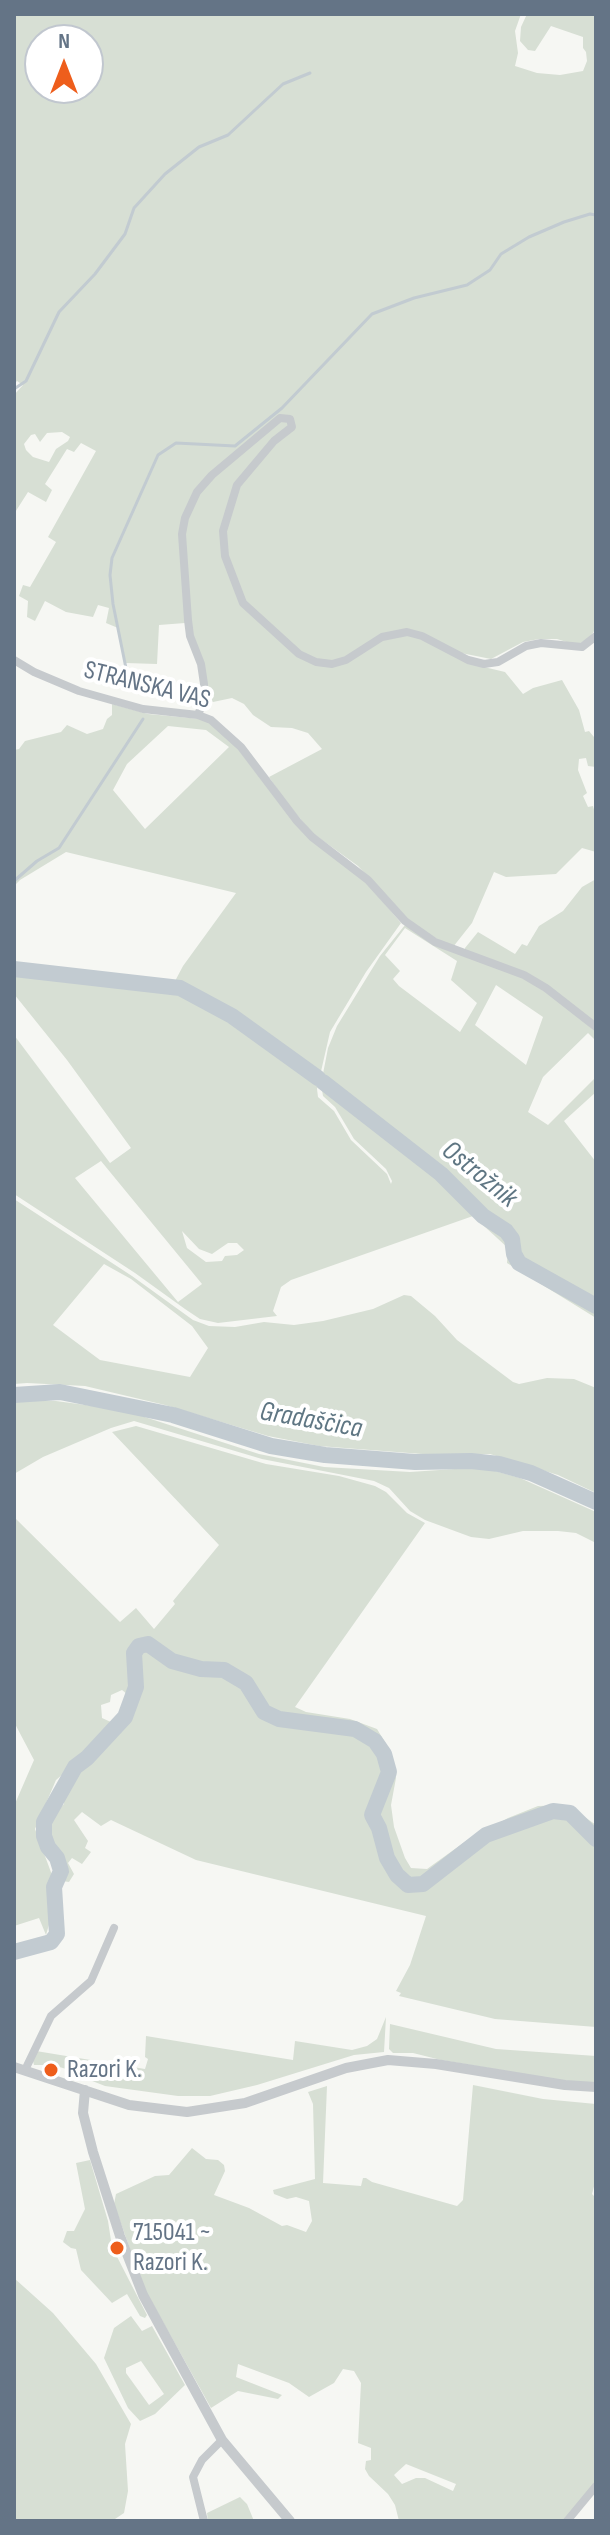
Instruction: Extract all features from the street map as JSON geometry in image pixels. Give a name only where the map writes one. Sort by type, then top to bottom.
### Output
[{"type":"street","points":[[198,715],[204,699],[204,684],[188,620],[182,534],[185,518],[197,492],[212,475],[280,418],[290,419],[292,427],[268,447],[237,485],[223,531],[225,556],[243,603],[299,654],[316,662],[332,664],[346,660],[382,637],[407,632],[422,636],[468,660],[484,664],[498,662],[526,646],[541,643],[582,647],[596,636]]},
{"type":"street","name":"STRANSKA VAS","points":[[14,660],[79,691],[143,709],[198,715],[211,720],[258,768],[312,837],[368,880],[405,921],[435,942],[524,975],[596,1027]]},
{"type":"street","points":[[114,1928],[91,1981],[51,2016],[19,2069],[147,2109],[206,2111],[245,2103],[346,2068],[388,2060],[596,2087]]},
{"type":"street","points":[[85,2090],[85,2123],[129,2261],[143,2295],[222,2440],[290,2521]]},
{"type":"street","points":[[204,2521],[193,2477],[202,2460],[222,2440]]},
{"type":"street","points":[[567,2521],[596,2486]]},
{"type":"shaded area","points":[[14,14],[521,14],[515,31],[518,53],[515,66],[537,73],[560,75],[583,71],[587,61],[583,37],[551,26],[535,51],[528,50],[520,41],[521,27],[527,14],[596,14],[596,628],[589,639],[576,645],[557,639],[539,639],[523,642],[491,659],[461,653],[467,663],[505,672],[523,694],[562,680],[579,710],[585,732],[589,731],[594,737],[596,730],[596,767],[588,766],[586,758],[579,759],[578,770],[587,793],[583,796],[588,807],[593,806],[596,817],[596,852],[582,848],[556,874],[506,877],[494,872],[472,923],[453,947],[422,931],[358,866],[311,832],[269,777],[322,749],[308,733],[271,727],[232,698],[213,702],[204,694],[199,665],[185,623],[159,625],[157,664],[126,663],[118,628],[106,623],[109,608],[98,605],[93,617],[66,612],[45,601],[35,621],[27,617],[28,601],[19,596],[23,585],[30,587],[56,542],[48,537],[96,451],[81,443],[74,452],[67,449],[45,484],[52,490],[46,502],[28,492],[14,514],[14,395],[23,385],[17,381],[14,384]],"holes":[[[62,432],[70,437],[56,449],[49,462],[33,457],[24,444],[35,434],[40,442],[47,433]]]},
{"type":"shaded area","points":[[112,704],[148,714],[201,719],[212,724],[236,746],[287,813],[368,884],[401,923],[366,972],[330,1032],[317,1089],[318,1097],[334,1111],[351,1140],[387,1174],[391,1184],[386,1169],[354,1139],[335,1107],[323,1096],[321,1084],[328,1048],[337,1026],[380,956],[405,925],[436,946],[526,979],[562,1003],[596,1032],[596,1041],[588,1033],[543,1077],[528,1112],[548,1125],[596,1077],[596,1092],[564,1121],[596,1162],[596,1318],[507,1263],[508,1248],[473,1216],[291,1280],[281,1287],[273,1311],[277,1316],[218,1323],[200,1319],[14,1194],[14,1035],[110,1163],[131,1148],[14,994],[14,965],[174,983],[236,893],[66,852],[14,886],[14,750],[25,741],[61,732],[67,725],[87,734],[103,729],[112,715]],"holes":[[[168,726],[206,730],[229,747],[145,829],[113,790],[127,764]],[[405,928],[457,961],[451,980],[477,1003],[460,1032],[399,986],[393,979],[400,971],[385,955]],[[496,985],[543,1017],[526,1065],[475,1025]],[[101,1161],[202,1284],[178,1302],[75,1178]],[[182,1231],[199,1249],[212,1254],[228,1243],[237,1243],[244,1250],[237,1255],[225,1256],[222,1261],[206,1262],[187,1248]]]},
{"type":"shaded area","points":[[596,879],[596,1023],[556,992],[465,951],[478,932],[515,954],[522,944],[527,946],[539,926],[563,911],[582,887]]},
{"type":"shaded area","points":[[14,1199],[193,1320],[209,1326],[235,1327],[264,1322],[294,1325],[323,1321],[373,1309],[404,1295],[411,1296],[457,1340],[513,1382],[574,1379],[596,1388],[596,1493],[558,1475],[490,1454],[435,1455],[319,1446],[268,1436],[165,1405],[85,1386],[14,1384]],"holes":[[[104,1264],[131,1279],[192,1326],[208,1348],[190,1377],[100,1360],[53,1325]]]},
{"type":"shaded area","points":[[14,1401],[123,1410],[259,1454],[324,1467],[410,1472],[469,1468],[495,1471],[520,1478],[596,1512],[596,1543],[576,1533],[558,1531],[523,1531],[489,1539],[471,1537],[425,1520],[410,1511],[389,1488],[374,1481],[262,1459],[134,1421],[43,1457],[14,1474]]},
{"type":"shaded area","points":[[136,1426],[266,1464],[339,1476],[375,1486],[386,1492],[407,1513],[425,1523],[295,1707],[306,1712],[350,1719],[377,1729],[391,1752],[396,1778],[391,1805],[394,1827],[411,1868],[427,1869],[466,1841],[538,1806],[568,1805],[596,1825],[596,2027],[495,2019],[399,1996],[401,1993],[396,1991],[410,1965],[426,1916],[196,1860],[111,1820],[101,1826],[82,1812],[74,1820],[88,1841],[85,1848],[91,1852],[82,1864],[72,1858],[68,1863],[74,1874],[69,1882],[62,1881],[63,1866],[52,1849],[47,1826],[50,1816],[64,1804],[64,1794],[75,1773],[71,1767],[56,1780],[35,1829],[52,1875],[49,1883],[50,1921],[46,1935],[39,1918],[14,1926],[14,1806],[34,1760],[14,1722],[14,1517],[120,1622],[136,1608],[154,1629],[219,1545],[112,1432]],"holes":[[[122,1690],[127,1694],[127,1703],[113,1723],[102,1718],[101,1705],[110,1702],[111,1695]]]},
{"type":"shaded area","points":[[386,2017],[384,2052],[354,2055],[210,2096],[178,2096],[105,2086],[76,2072],[53,2065],[34,2065],[33,2061],[36,2051],[145,2069],[148,2059],[145,2057],[146,2036],[293,2060],[295,2041],[352,2050],[367,2046],[377,2039]]},
{"type":"shaded area","points":[[390,2024],[496,2049],[596,2056],[596,2083],[572,2082],[413,2053],[393,2053],[389,2049]]},
{"type":"shaded area","points":[[473,2085],[543,2099],[596,2104],[596,2179],[592,2194],[596,2198],[596,2483],[563,2521],[399,2521],[388,2494],[365,2469],[366,2461],[371,2460],[371,2448],[358,2443],[361,2383],[354,2371],[343,2369],[334,2383],[309,2397],[289,2383],[238,2364],[236,2377],[282,2395],[278,2399],[238,2391],[211,2408],[144,2288],[114,2204],[116,2194],[155,2176],[169,2175],[192,2148],[206,2159],[218,2160],[224,2165],[225,2171],[214,2195],[249,2208],[282,2226],[306,2232],[312,2221],[309,2201],[296,2197],[287,2199],[274,2194],[273,2190],[315,2179],[313,2104],[308,2092],[327,2086],[323,2183],[361,2186],[363,2178],[366,2178],[457,2206],[463,2200]],"holes":[[[406,2464],[456,2484],[453,2491],[425,2478],[402,2484],[394,2475]]]},
{"type":"shaded area","points":[[90,2160],[108,2221],[112,2247],[147,2315],[145,2318],[140,2316],[127,2294],[112,2303],[81,2270],[76,2249],[63,2242],[67,2231],[74,2231],[85,2209],[76,2163]]},
{"type":"shaded area","points":[[14,2278],[53,2313],[96,2364],[131,2424],[125,2444],[128,2491],[124,2513],[112,2521],[14,2521]]},
{"type":"shaded area","points":[[131,2316],[142,2331],[152,2326],[185,2385],[155,2414],[140,2421],[128,2408],[104,2358],[114,2328]],"holes":[[[141,2361],[164,2394],[149,2405],[126,2373],[126,2368]]]},
{"type":"shaded area","points":[[240,2497],[247,2504],[254,2521],[208,2521],[207,2513]]},
{"type":"waterway","points":[[14,389],[26,381],[59,312],[95,274],[125,234],[134,208],[165,174],[199,147],[228,135],[283,84],[310,73]]},
{"type":"waterway","points":[[129,683],[113,604],[112,558],[158,455],[176,443],[235,446],[282,408],[372,314],[414,298],[467,285],[490,270],[501,254],[529,237],[564,222],[596,215]]},
{"type":"waterway","points":[[14,881],[37,861],[59,848],[143,719]]},
{"type":"waterway","name":"Ostrožnik","points":[[14,969],[180,988],[232,1016],[318,1078]]},
{"type":"waterway","name":"Ostrožnik","points":[[323,1082],[441,1174],[483,1216],[506,1231],[512,1239],[519,1263],[596,1306]]},
{"type":"waterway","name":"Gradaščica","points":[[14,1395],[60,1392],[173,1415],[271,1446],[325,1455],[499,1464],[531,1473],[596,1502]]},
{"type":"waterway","points":[[14,1952],[51,1942],[57,1934],[54,1887],[61,1871],[44,1836],[44,1822],[75,1767],[125,1717],[136,1687],[134,1653],[139,1646],[148,1644],[172,1661],[201,1669],[224,1670],[246,1683],[264,1712],[279,1719],[355,1729],[375,1741],[384,1754],[389,1772],[372,1815],[387,1858],[397,1875],[408,1885],[423,1884],[486,1835],[553,1811],[570,1813],[596,1839]]},
{"type":"place","name":"Razori K.","points":[[51,2070]]},
{"type":"place","name":"715041 ~ Razori K.","points":[[117,2248]]}]
